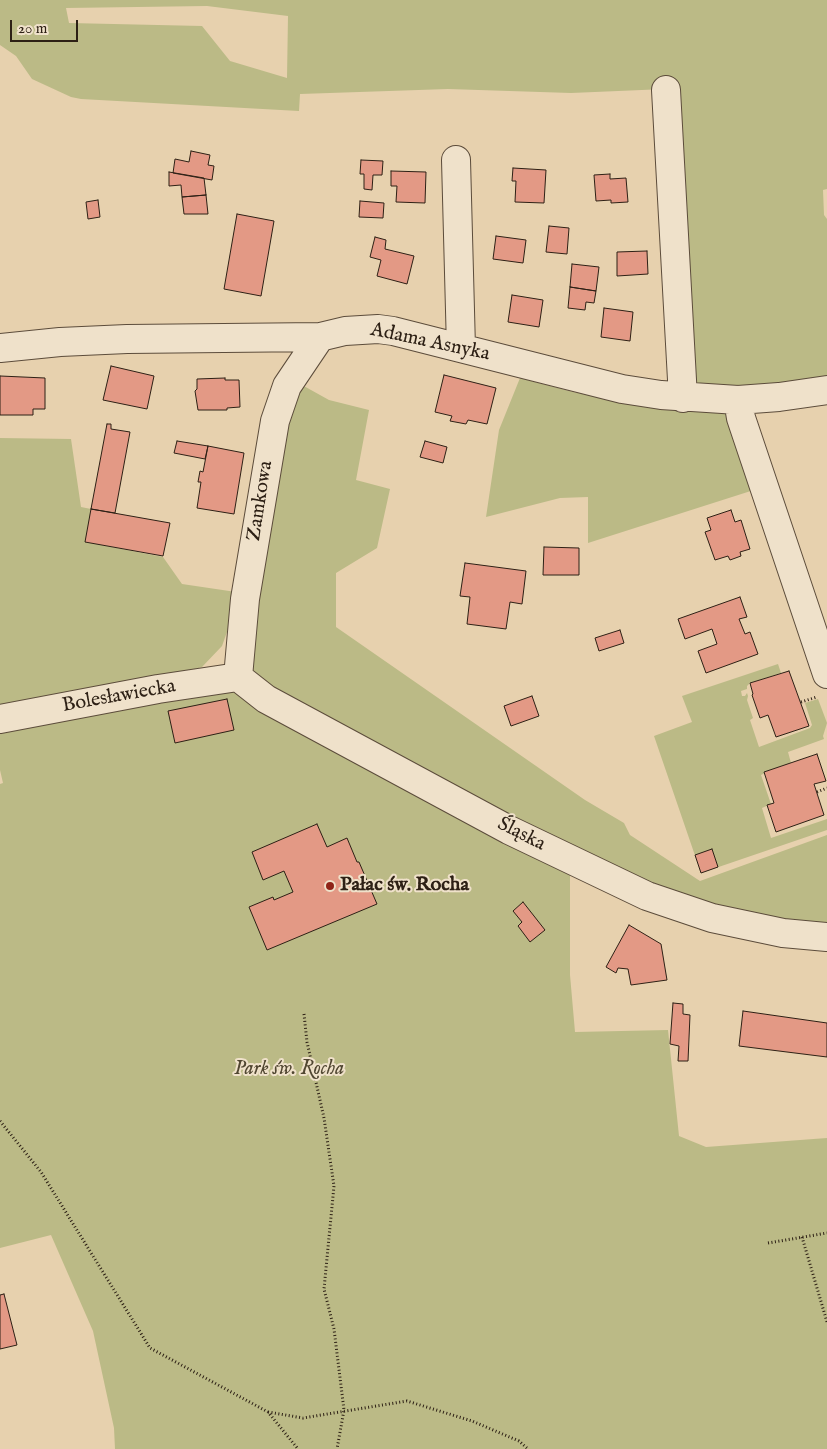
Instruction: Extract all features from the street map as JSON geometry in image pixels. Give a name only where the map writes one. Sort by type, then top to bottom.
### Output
[{"type":"street","points":[[666,90],[683,398]]},
{"type":"street","points":[[456,160],[461,348]]},
{"type":"street","name":"Adama Asnyka","points":[[0,348],[60,342],[108,340],[320,337],[345,331],[378,329],[393,331],[622,389],[683,398],[738,400],[779,397],[827,390]]},
{"type":"street","name":"Zamkowa","points":[[238,676],[245,599],[274,421],[287,386],[320,337]]},
{"type":"street","points":[[738,400],[741,418],[826,672]]},
{"type":"street","name":"Bolesławiecka","points":[[0,719],[238,676]]},
{"type":"street","name":"Śląska","points":[[238,676],[266,699],[509,830],[647,896],[712,918],[783,933],[827,938]]},
{"type":"path","points":[[801,702],[826,672]]},
{"type":"path","points":[[817,792],[827,788]]},
{"type":"path","points":[[304,1014],[307,1042],[324,1118],[334,1186],[324,1289],[334,1329],[344,1410],[338,1449]]},
{"type":"path","points":[[0,1121],[41,1172],[150,1348],[268,1412],[303,1418],[407,1401],[472,1421],[519,1441],[528,1449]]},
{"type":"path","points":[[768,1243],[827,1233]]},
{"type":"path","points":[[802,1237],[827,1322]]},
{"type":"path","points":[[268,1412],[298,1449]]},
{"type":"green space","points":[[0,0],[827,0],[827,189],[823,190],[824,215],[827,219],[827,388],[684,399],[665,89],[571,93],[448,89],[300,94],[299,111],[81,99],[71,97],[32,79],[16,56],[0,45]],"holes":[[[207,6],[288,16],[287,78],[230,61],[202,26],[69,23],[66,8]]]},
{"type":"green space","points":[[520,378],[573,392],[648,407],[731,416],[757,489],[588,543],[588,497],[560,498],[486,517],[499,430]]},
{"type":"green space","name":"Park św. Rocha","points":[[302,385],[329,400],[369,410],[356,480],[390,489],[377,548],[336,573],[336,627],[585,800],[624,823],[630,835],[700,881],[827,835],[827,926],[796,923],[711,906],[570,860],[570,975],[575,1032],[668,1030],[679,1136],[706,1147],[827,1138],[827,1449],[115,1449],[114,1428],[93,1331],[51,1235],[0,1248],[0,784],[3,783],[0,770],[0,438],[71,439],[81,507],[91,509],[86,542],[163,557],[182,584],[236,592],[233,615],[222,646],[202,667],[178,674],[240,675],[284,416]]},
{"type":"green space","points":[[778,664],[781,673],[750,683],[747,689],[741,691],[742,696],[745,696],[747,693],[748,696],[747,700],[753,718],[750,720],[759,747],[810,728],[812,725],[805,703],[818,699],[827,723],[823,736],[824,739],[788,752],[791,763],[764,772],[761,775],[771,804],[762,808],[771,838],[827,819],[827,830],[701,873],[654,736],[692,722],[682,696]]},
{"type":"building","points":[[191,151],[210,155],[208,165],[214,166],[212,180],[173,173],[175,159],[189,162]]},
{"type":"building","points":[[361,160],[383,161],[382,175],[373,175],[372,190],[364,189],[364,174],[360,174]]},
{"type":"building","points":[[513,168],[546,170],[544,203],[515,202],[516,181],[512,181]]},
{"type":"building","points":[[391,171],[426,172],[425,203],[396,202],[397,186],[391,186]]},
{"type":"building","points":[[169,172],[204,178],[206,195],[182,197],[181,185],[169,186]]},
{"type":"building","points":[[610,174],[610,179],[626,178],[628,202],[611,203],[611,200],[596,201],[594,175]]},
{"type":"building","points":[[206,195],[208,214],[184,214],[182,197]]},
{"type":"building","points":[[98,200],[100,217],[88,219],[86,202]]},
{"type":"building","points":[[360,201],[384,203],[383,218],[359,217]]},
{"type":"building","points":[[237,214],[274,221],[261,296],[224,289]]},
{"type":"building","points":[[549,226],[569,228],[567,254],[546,252]]},
{"type":"building","points":[[496,236],[526,240],[523,263],[493,259]]},
{"type":"building","points":[[375,237],[386,240],[385,249],[414,256],[407,284],[377,276],[381,260],[370,257]]},
{"type":"building","points":[[647,251],[648,274],[617,276],[617,252]]},
{"type":"building","points":[[572,264],[599,267],[596,291],[570,287]]},
{"type":"building","points":[[570,287],[596,291],[594,303],[586,302],[585,310],[568,308]]},
{"type":"building","points":[[512,295],[543,300],[539,327],[508,322]]},
{"type":"building","points":[[604,308],[633,312],[630,341],[601,337]]},
{"type":"building","points":[[111,366],[154,376],[147,409],[103,400]]},
{"type":"building","points":[[444,375],[496,388],[487,424],[468,420],[466,424],[450,421],[452,416],[435,412]]},
{"type":"building","points":[[0,376],[45,378],[45,409],[33,409],[33,415],[0,415]]},
{"type":"building","points":[[225,378],[225,380],[239,380],[240,407],[227,408],[227,410],[198,410],[195,391],[197,389],[197,379]]},
{"type":"building","points":[[107,424],[111,424],[111,429],[130,432],[115,513],[91,509]]},
{"type":"building","points":[[177,441],[208,446],[205,459],[174,453]]},
{"type":"building","points":[[425,441],[447,447],[443,463],[420,457]]},
{"type":"building","points":[[208,446],[244,453],[234,514],[197,508],[201,482],[198,482],[200,471],[203,472]]},
{"type":"building","points":[[91,509],[170,523],[163,556],[85,542]]},
{"type":"building","points":[[731,510],[735,522],[741,520],[750,549],[740,552],[741,556],[730,560],[728,556],[715,560],[705,532],[711,530],[707,518]]},
{"type":"building","points":[[544,547],[579,548],[579,575],[543,575]]},
{"type":"building","points":[[465,563],[526,571],[522,604],[510,602],[506,629],[467,624],[470,597],[460,596]]},
{"type":"building","points":[[740,597],[747,617],[739,619],[745,634],[750,632],[758,654],[706,673],[698,651],[717,644],[712,629],[685,639],[678,619]]},
{"type":"building","points":[[620,630],[624,643],[599,651],[595,638]]},
{"type":"building","points":[[789,671],[809,726],[776,737],[768,715],[760,718],[750,683]]},
{"type":"building","points":[[532,696],[539,716],[511,726],[504,706]]},
{"type":"building","points":[[227,699],[234,730],[175,743],[168,711]]},
{"type":"building","points":[[817,754],[826,781],[814,784],[824,815],[776,832],[767,805],[774,803],[764,772]]},
{"type":"building","name":"Pałac św. Rocha","points":[[317,824],[327,847],[347,838],[377,904],[267,950],[249,907],[273,897],[274,900],[293,892],[284,871],[263,880],[252,852]]},
{"type":"building","points":[[712,849],[718,867],[701,873],[695,855]]},
{"type":"building","points":[[523,902],[545,930],[530,942],[518,926],[522,922],[513,911]]},
{"type":"building","points":[[629,925],[661,944],[667,980],[631,985],[628,969],[618,968],[616,973],[606,967]]},
{"type":"building","points":[[673,1003],[683,1004],[683,1014],[690,1015],[688,1061],[678,1061],[679,1046],[670,1044]]},
{"type":"building","points":[[743,1011],[827,1023],[827,1057],[739,1046]]},
{"type":"building","points":[[4,1294],[17,1345],[0,1349],[0,1295]]},
{"type":"place","name":"Pałac św. Rocha","points":[[330,886]]}]
